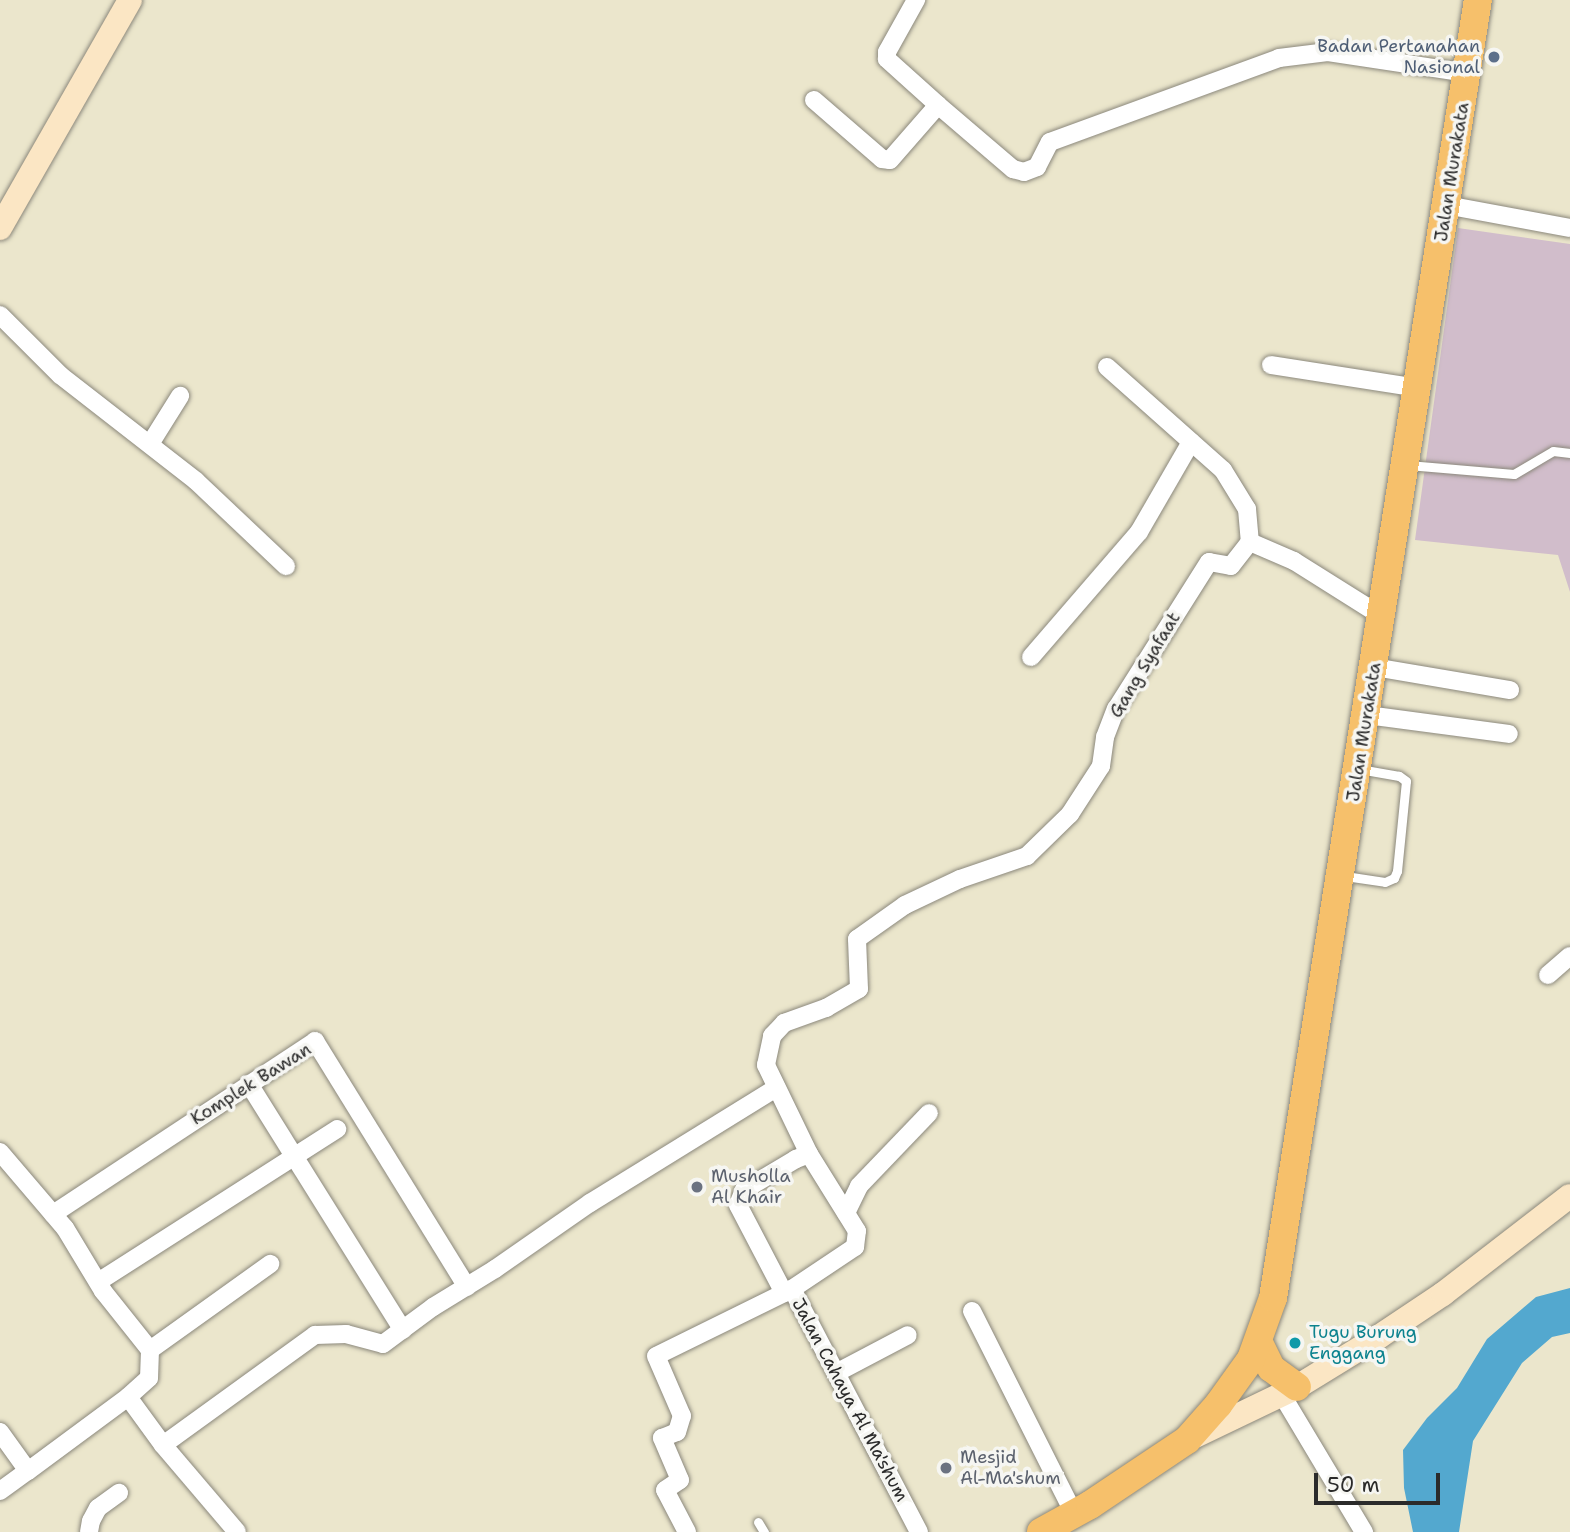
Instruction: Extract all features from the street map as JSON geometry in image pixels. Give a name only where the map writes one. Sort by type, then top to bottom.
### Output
[{"type":"main road","points":[[0,228],[130,0]]},
{"type":"main road","name":"Jalan Murakata","points":[[1041,1532],[1074,1514],[1187,1440],[1218,1405],[1251,1359],[1273,1298],[1359,769],[1478,0]]},
{"type":"main road","points":[[1187,1440],[1289,1391],[1443,1294],[1570,1196]]},
{"type":"main road","points":[[1259,1343],[1271,1368],[1289,1391]]},
{"type":"street","points":[[916,0],[887,52],[887,59],[1013,169],[1024,172],[1037,167],[1049,142],[1279,58],[1328,52],[1467,73]]},
{"type":"street","points":[[814,100],[886,160],[890,160],[939,105]]},
{"type":"street","points":[[1447,205],[1570,228]]},
{"type":"street","points":[[0,315],[60,376],[196,481],[286,566]]},
{"type":"street","points":[[1271,365],[1418,388]]},
{"type":"street","points":[[1107,367],[1223,470],[1247,509],[1250,542],[1294,561],[1382,617]]},
{"type":"street","points":[[150,444],[180,396]]},
{"type":"street","points":[[1031,657],[1139,531],[1191,442]]},
{"type":"street","name":"Gang Syafaat","points":[[776,1088],[766,1065],[772,1036],[784,1023],[826,1008],[859,989],[857,939],[905,905],[960,879],[1027,856],[1070,814],[1101,766],[1105,737],[1116,709],[1209,562],[1231,566],[1250,542]]},
{"type":"street","points":[[1374,667],[1510,691]]},
{"type":"street","points":[[1367,715],[1509,734]]},
{"type":"street","points":[[1548,975],[1570,956]]},
{"type":"street","name":"Komplek Bawan","points":[[53,1214],[314,1041],[467,1287]]},
{"type":"street","points":[[249,1084],[403,1329]]},
{"type":"street","points":[[163,1445],[315,1335],[346,1334],[383,1344],[590,1203],[776,1088],[809,1154],[857,1231],[855,1247],[788,1292],[738,1205],[744,1190],[809,1154]]},
{"type":"street","points":[[846,1213],[859,1186],[929,1113]]},
{"type":"street","points":[[98,1282],[337,1129]]},
{"type":"street","points":[[0,1152],[53,1214],[98,1282],[150,1350],[149,1378],[128,1397],[0,1492]]},
{"type":"street","points":[[150,1350],[270,1264]]},
{"type":"street","name":"Jalan Cahaya Al Ma'shum","points":[[687,1532],[665,1490],[680,1480],[662,1438],[677,1432],[682,1416],[656,1356],[788,1292],[836,1373],[919,1532]]},
{"type":"street","points":[[972,1311],[1074,1514]]},
{"type":"street","points":[[836,1373],[908,1335]]},
{"type":"street","points":[[1289,1391],[1364,1532]]},
{"type":"street","points":[[128,1397],[163,1445],[237,1532]]},
{"type":"street","points":[[0,1432],[28,1471]]},
{"type":"street","points":[[89,1532],[98,1508],[119,1493]]},
{"type":"lane","points":[[1406,465],[1514,474],[1553,452],[1570,453]]},
{"type":"lane","points":[[1342,876],[1385,882],[1394,878],[1397,871],[1406,781],[1399,776],[1359,769]]},
{"type":"lane","points":[[758,1522],[764,1532]]},
{"type":"shaded area","points":[[1458,228],[1570,244],[1570,592],[1558,555],[1415,540]]},
{"type":"water","points":[[1570,1288],[1570,1333],[1552,1337],[1522,1363],[1473,1441],[1459,1532],[1413,1532],[1404,1488],[1403,1450],[1427,1418],[1457,1388],[1487,1339],[1536,1297]]},
{"type":"place","name":"Badan Pertanahan Nasional","points":[[1494,57]]},
{"type":"place","name":"Musholla Al Khair","points":[[697,1187]]},
{"type":"place","name":"Tugu Burung Enggang","points":[[1295,1343]]},
{"type":"place","name":"Mesjid Al-Ma'shum","points":[[946,1468]]}]
